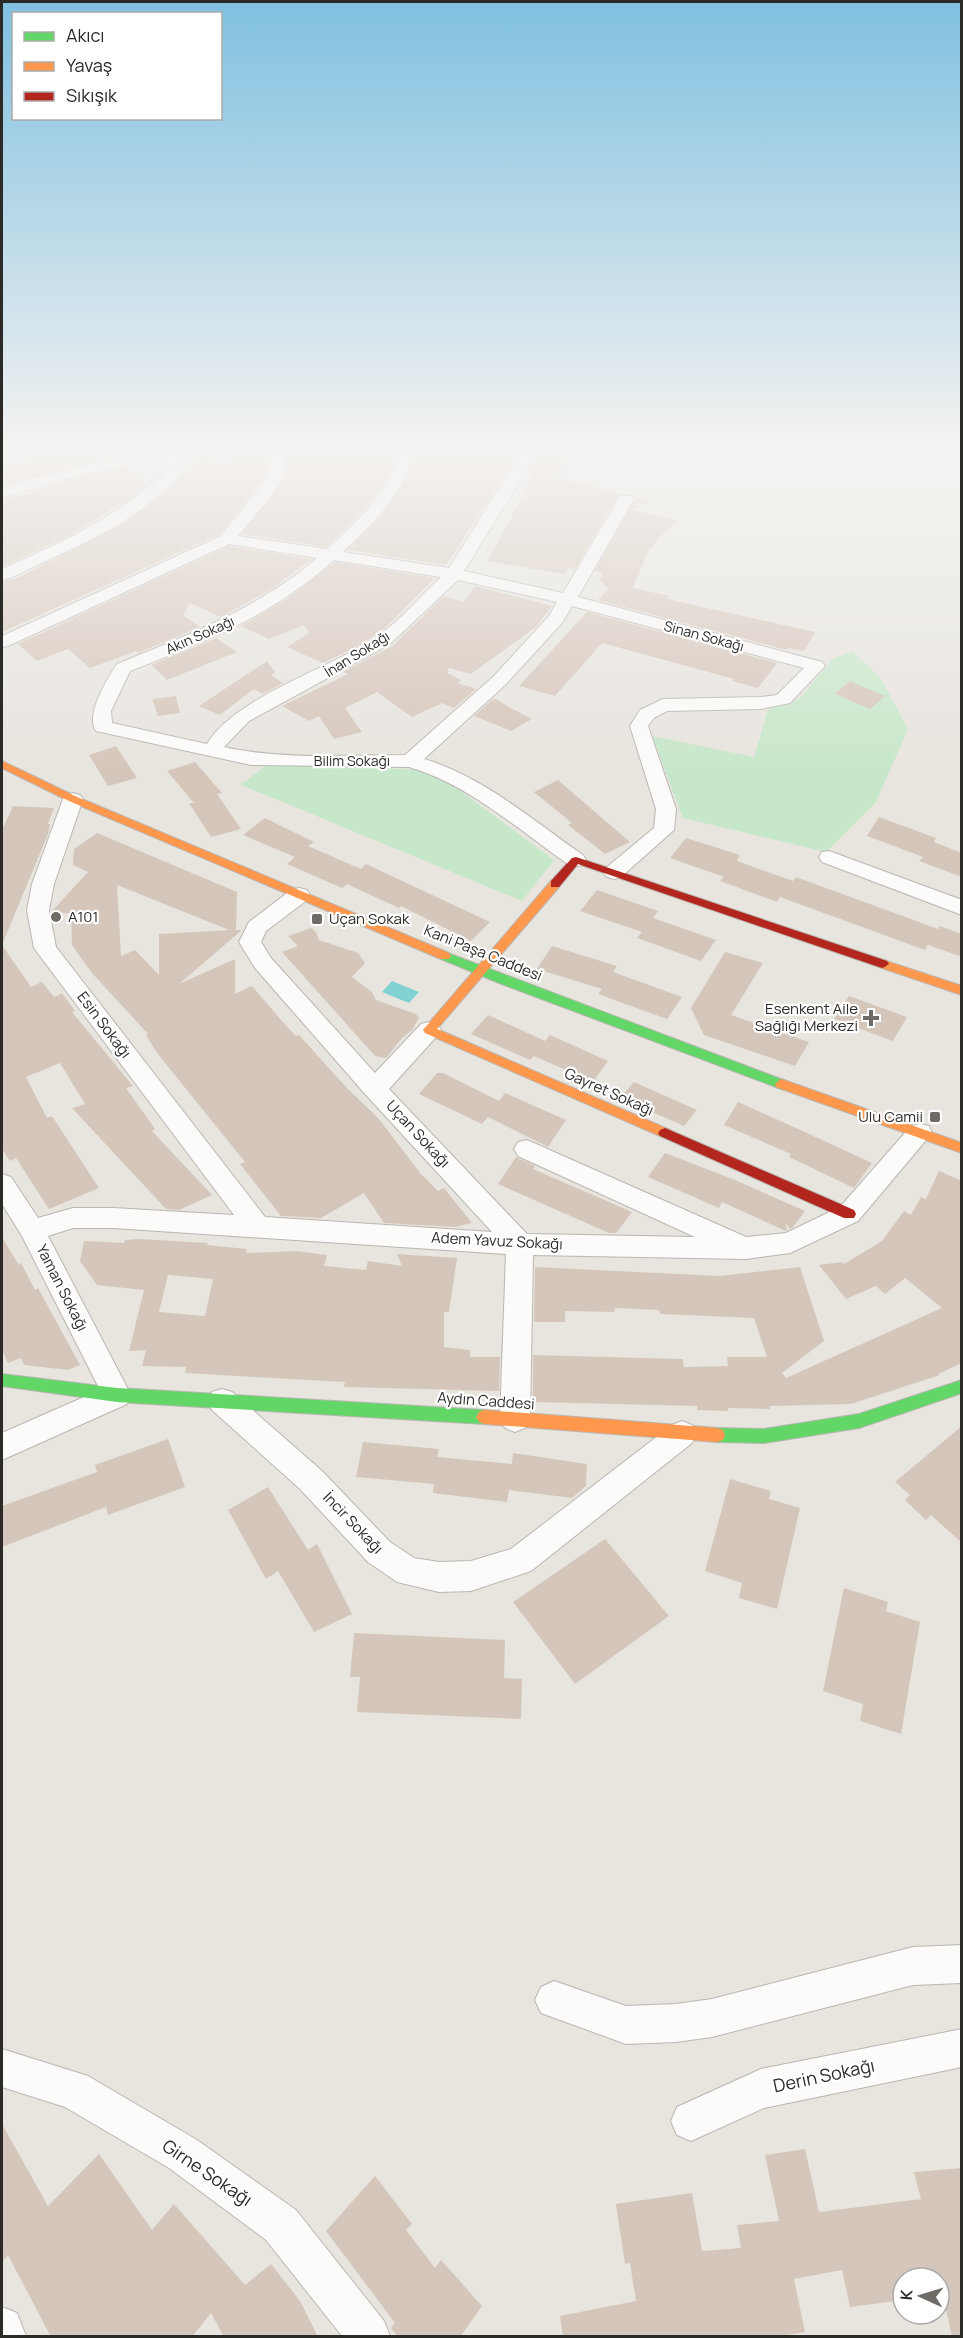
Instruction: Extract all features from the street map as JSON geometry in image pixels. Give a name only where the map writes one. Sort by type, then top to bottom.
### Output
[{"type":"street","points":[[2,575],[51,553]]},
{"type":"street","points":[[2,642],[196,553]]},
{"type":"street","name":"Akın Sokağı","points":[[103,728],[102,711],[123,668],[231,622],[273,600],[334,553]]},
{"type":"street","name":"Sinan Sokağı","points":[[335,553],[454,574],[570,600],[816,666],[783,699],[761,703],[663,705],[647,714],[639,726],[666,809],[664,830],[614,872]]},
{"type":"street","name":"İnan Sokağı","points":[[213,749],[219,738],[242,717],[384,640],[454,574],[467,553]]},
{"type":"street","points":[[410,761],[499,681],[556,619],[570,600],[596,553]]},
{"type":"street","name":"Bilim Sokağı","points":[[103,728],[213,749],[250,759],[410,761],[437,769],[484,796],[576,860]]},
{"type":"street","name":"Kani Paşa Caddesi","points":[[2,764],[73,799],[480,970],[844,1107],[962,1148]]},
{"type":"street","name":"Esin Sokağı","points":[[73,799],[43,884],[38,910],[45,948],[257,1226]]},
{"type":"street","points":[[829,857],[962,908]]},
{"type":"street","points":[[375,1089],[576,860],[962,991]]},
{"type":"street","name":"Uçan Sokağı","points":[[299,895],[257,927],[250,942],[263,963],[375,1089],[520,1244]]},
{"type":"street","name":"Gayret Sokağı","points":[[429,1030],[849,1214]]},
{"type":"street","name":"Adem Yavuz Sokağı","points":[[32,1230],[73,1218],[257,1226],[520,1244],[746,1248],[790,1243],[849,1214],[920,1133]]},
{"type":"street","points":[[527,1149],[746,1248]]},
{"type":"street","name":"Yaman Sokağı","points":[[2,1184],[32,1230],[117,1395]]},
{"type":"street","points":[[515,1419],[520,1244]]},
{"type":"street","name":"Aydın Caddesi","points":[[2,1380],[117,1395],[515,1419],[682,1434],[764,1436],[859,1421],[962,1386]]},
{"type":"street","points":[[2,1447],[117,1395]]},
{"type":"street","name":"İncir Sokağı","points":[[222,1401],[311,1480],[379,1552],[408,1572],[439,1577],[471,1576],[520,1561],[682,1434]]},
{"type":"street","points":[[554,2001],[626,2025],[676,2023],[712,2018],[913,1966],[962,1964]]},
{"type":"street","name":"Derin Sokağı","points":[[691,2121],[761,2089],[962,2048]]},
{"type":"street","name":"Girne Sokağı","points":[[2,2068],[74,2090],[183,2154],[281,2225],[369,2337]]},
{"type":"street","points":[[2,2328],[5,2337]]},
{"type":"green space","points":[[852,651],[881,679],[908,729],[876,802],[826,852],[683,818],[652,736],[754,757],[768,709],[798,700],[833,659]]},
{"type":"green space","points":[[268,764],[432,770],[554,860],[522,901],[241,785]]},
{"type":"water","points":[[392,981],[419,992],[409,1003],[382,992]]},
{"type":"building","points":[[2,553],[32,553],[2,567]]},
{"type":"building","points":[[66,553],[177,553],[2,632],[2,582],[19,577]]},
{"type":"building","points":[[214,553],[274,553],[312,559],[270,590],[221,617],[190,603],[183,615],[200,627],[138,653],[136,651],[90,668],[68,649],[37,661],[18,644]]},
{"type":"building","points":[[368,553],[454,553],[446,565]]},
{"type":"building","points":[[492,553],[584,553],[575,569],[568,568],[565,574],[488,561]]},
{"type":"building","points":[[605,553],[647,553],[633,588],[669,596],[667,599],[815,632],[804,651],[788,648],[787,650],[598,600],[608,589],[600,580],[603,572],[595,571]]},
{"type":"building","points":[[335,562],[435,578],[384,629],[357,647],[323,663],[287,647],[309,633],[304,625],[269,639],[241,626],[287,599]]},
{"type":"building","points":[[475,586],[552,606],[536,627],[471,674],[449,668],[447,673],[461,680],[458,683],[476,689],[454,708],[442,703],[412,717],[377,692],[345,708],[362,732],[334,739],[319,716],[309,721],[282,706],[348,674],[343,672],[392,646],[444,596],[464,602]]},
{"type":"building","points":[[587,612],[777,663],[758,688],[732,681],[734,679],[602,643],[555,696],[519,686]]},
{"type":"building","points":[[216,638],[237,652],[167,680],[151,665]]},
{"type":"building","points":[[267,661],[275,672],[271,675],[283,683],[263,694],[254,689],[220,715],[199,706]]},
{"type":"building","points":[[850,681],[885,696],[870,709],[835,694]]},
{"type":"building","points":[[176,696],[180,713],[158,716],[152,699]]},
{"type":"building","points":[[494,698],[532,719],[511,731],[474,716]]},
{"type":"building","points":[[116,746],[137,778],[108,786],[89,755]]},
{"type":"building","points":[[195,762],[222,793],[217,794],[241,829],[211,837],[189,803],[194,803],[167,771]]},
{"type":"building","points":[[558,780],[630,842],[605,854],[568,825],[572,823],[534,792]]},
{"type":"building","points":[[13,806],[54,808],[48,824],[50,824],[48,834],[2,945],[2,830]]},
{"type":"building","points":[[879,817],[936,838],[934,842],[962,853],[962,877],[919,861],[923,857],[867,836]]},
{"type":"building","points":[[265,818],[314,842],[308,846],[361,869],[366,864],[490,922],[471,941],[401,906],[399,908],[347,884],[342,888],[287,864],[295,857],[243,835]]},
{"type":"building","points":[[97,833],[237,892],[236,930],[242,930],[179,984],[235,959],[235,994],[252,986],[296,1036],[299,1035],[346,1087],[379,1119],[421,1174],[438,1191],[444,1188],[472,1223],[455,1227],[384,1223],[364,1193],[321,1218],[281,1216],[240,1164],[245,1162],[157,1053],[146,1035],[148,1034],[91,972],[72,945],[71,914],[52,911],[88,872],[73,865],[74,849]],"holes":[[[117,885],[229,930],[159,934],[159,975],[135,950],[121,956]]]},
{"type":"building","points":[[686,838],[740,855],[737,861],[793,881],[796,877],[938,929],[939,926],[962,934],[962,957],[928,945],[925,950],[780,897],[777,902],[720,881],[724,877],[670,858]]},
{"type":"building","points":[[597,890],[658,911],[653,918],[716,940],[701,961],[637,938],[642,932],[580,911]]},
{"type":"building","points":[[311,928],[316,932],[319,940],[358,953],[365,963],[352,977],[372,992],[376,1000],[416,1014],[419,1018],[412,1030],[402,1038],[386,1058],[375,1056],[282,952],[298,946],[288,936]]},
{"type":"building","points":[[2,945],[31,987],[42,982],[54,997],[62,993],[75,1011],[72,1012],[133,1086],[126,1088],[155,1129],[152,1131],[212,1195],[179,1210],[166,1209],[72,1108],[85,1104],[60,1063],[26,1077],[47,1118],[52,1116],[99,1188],[49,1209],[16,1158],[10,1161],[2,1149]]},
{"type":"building","points":[[552,946],[617,966],[613,972],[682,997],[667,1019],[598,994],[602,989],[537,969]]},
{"type":"building","points":[[725,952],[763,963],[731,1015],[809,1042],[795,1066],[704,1035],[691,1008]]},
{"type":"building","name":"Esenkent Aile Sağlığı Merkezi","points":[[849,996],[907,1017],[893,1041],[834,1019]]},
{"type":"building","points":[[488,1015],[545,1041],[550,1035],[608,1061],[593,1082],[534,1056],[530,1060],[471,1034]]},
{"type":"building","points":[[437,1073],[443,1073],[499,1101],[505,1093],[566,1120],[548,1147],[488,1117],[482,1124],[419,1094]]},
{"type":"building","points":[[634,1082],[697,1110],[684,1126],[620,1098]]},
{"type":"building","points":[[738,1102],[872,1163],[854,1188],[789,1157],[791,1154],[724,1125]]},
{"type":"building","points":[[665,1153],[735,1180],[805,1211],[790,1229],[785,1222],[786,1231],[722,1202],[719,1208],[648,1177]]},
{"type":"building","points":[[516,1157],[535,1166],[533,1169],[632,1212],[616,1233],[609,1233],[498,1184]]},
{"type":"building","points":[[939,1171],[962,1181],[962,1363],[938,1374],[940,1375],[851,1404],[770,1406],[770,1409],[728,1408],[728,1411],[697,1410],[697,1406],[533,1402],[533,1355],[683,1359],[684,1367],[728,1366],[727,1357],[767,1357],[754,1318],[660,1314],[659,1310],[615,1308],[614,1312],[565,1311],[565,1322],[534,1322],[535,1267],[720,1276],[800,1267],[824,1341],[782,1373],[786,1378],[942,1308],[905,1278],[885,1294],[876,1286],[846,1299],[819,1265],[842,1262],[844,1264],[882,1241],[904,1211],[911,1215],[921,1197],[926,1199]]},
{"type":"building","points":[[2,1237],[18,1264],[21,1263],[35,1290],[38,1288],[80,1365],[68,1370],[24,1365],[21,1358],[8,1363],[2,1350]]},
{"type":"building","points":[[125,1240],[208,1243],[207,1245],[247,1249],[246,1253],[296,1251],[327,1255],[324,1266],[366,1270],[368,1261],[402,1266],[397,1254],[457,1258],[449,1312],[444,1312],[444,1347],[470,1350],[470,1357],[500,1357],[499,1391],[344,1387],[345,1382],[185,1373],[186,1367],[142,1366],[146,1350],[129,1351],[144,1290],[97,1285],[80,1261],[84,1241],[124,1243]],"holes":[[[168,1275],[213,1279],[205,1316],[159,1312]]]},
{"type":"building","points":[[962,1426],[962,1543],[931,1515],[926,1520],[905,1500],[910,1495],[895,1482]]},
{"type":"building","points":[[168,1439],[185,1487],[108,1515],[106,1507],[2,1547],[2,1506],[97,1472],[95,1465]]},
{"type":"building","points":[[363,1442],[439,1449],[437,1457],[512,1464],[513,1453],[587,1464],[586,1486],[572,1498],[509,1490],[507,1502],[433,1493],[434,1484],[356,1477]]},
{"type":"building","points":[[730,1479],[771,1491],[769,1499],[800,1508],[777,1609],[739,1598],[742,1583],[705,1571]]},
{"type":"building","points":[[268,1487],[308,1550],[317,1544],[352,1614],[314,1632],[278,1571],[266,1579],[228,1510]]},
{"type":"building","points":[[605,1539],[669,1616],[575,1684],[513,1602]]},
{"type":"building","points":[[844,1588],[888,1602],[886,1611],[920,1622],[901,1734],[860,1721],[863,1704],[823,1691]]},
{"type":"building","points":[[354,1633],[505,1640],[504,1678],[522,1679],[521,1719],[357,1712],[360,1677],[350,1677]]},
{"type":"building","points":[[2,2124],[48,2206],[99,2154],[152,2230],[174,2204],[245,2285],[271,2264],[300,2301],[318,2337],[224,2337],[211,2313],[192,2337],[51,2337],[8,2255],[2,2262]]},
{"type":"building","points":[[805,2149],[819,2212],[921,2199],[914,2172],[962,2168],[962,2337],[952,2337],[950,2326],[951,2266],[891,2266],[891,2302],[850,2307],[842,2270],[794,2279],[805,2332],[774,2337],[563,2337],[560,2316],[636,2301],[630,2263],[625,2264],[616,2204],[692,2193],[702,2251],[741,2248],[737,2225],[779,2221],[765,2155]]},
{"type":"building","points":[[375,2176],[412,2224],[406,2230],[435,2268],[441,2260],[482,2306],[460,2337],[398,2337],[391,2328],[395,2323],[326,2231]]},
{"type":"traffic: fast","points":[[445,956],[781,1084]]},
{"type":"traffic: fast","points":[[2,1380],[117,1395],[484,1417]]},
{"type":"traffic: fast","points":[[717,1435],[764,1436],[859,1421],[962,1386]]},
{"type":"traffic: slow","points":[[2,764],[73,799],[445,956]]},
{"type":"traffic: slow","points":[[555,884],[429,1030],[665,1133]]},
{"type":"traffic: slow","points":[[883,964],[962,991]]},
{"type":"traffic: slow","points":[[781,1084],[962,1148]]},
{"type":"traffic: slow","points":[[484,1417],[717,1435]]},
{"type":"traffic: jam","points":[[555,884],[576,860],[883,964]]},
{"type":"traffic: jam","points":[[665,1133],[849,1214]]},
{"type":"place","name":"A101","points":[[56,917]]},
{"type":"place","name":"Uçan Sokak","points":[[317,919]]},
{"type":"place","name":"Esenkent Aile Sağlığı Merkezi","points":[[871,1018]]},
{"type":"place","name":"Ulu Camii","points":[[935,1117]]}]
